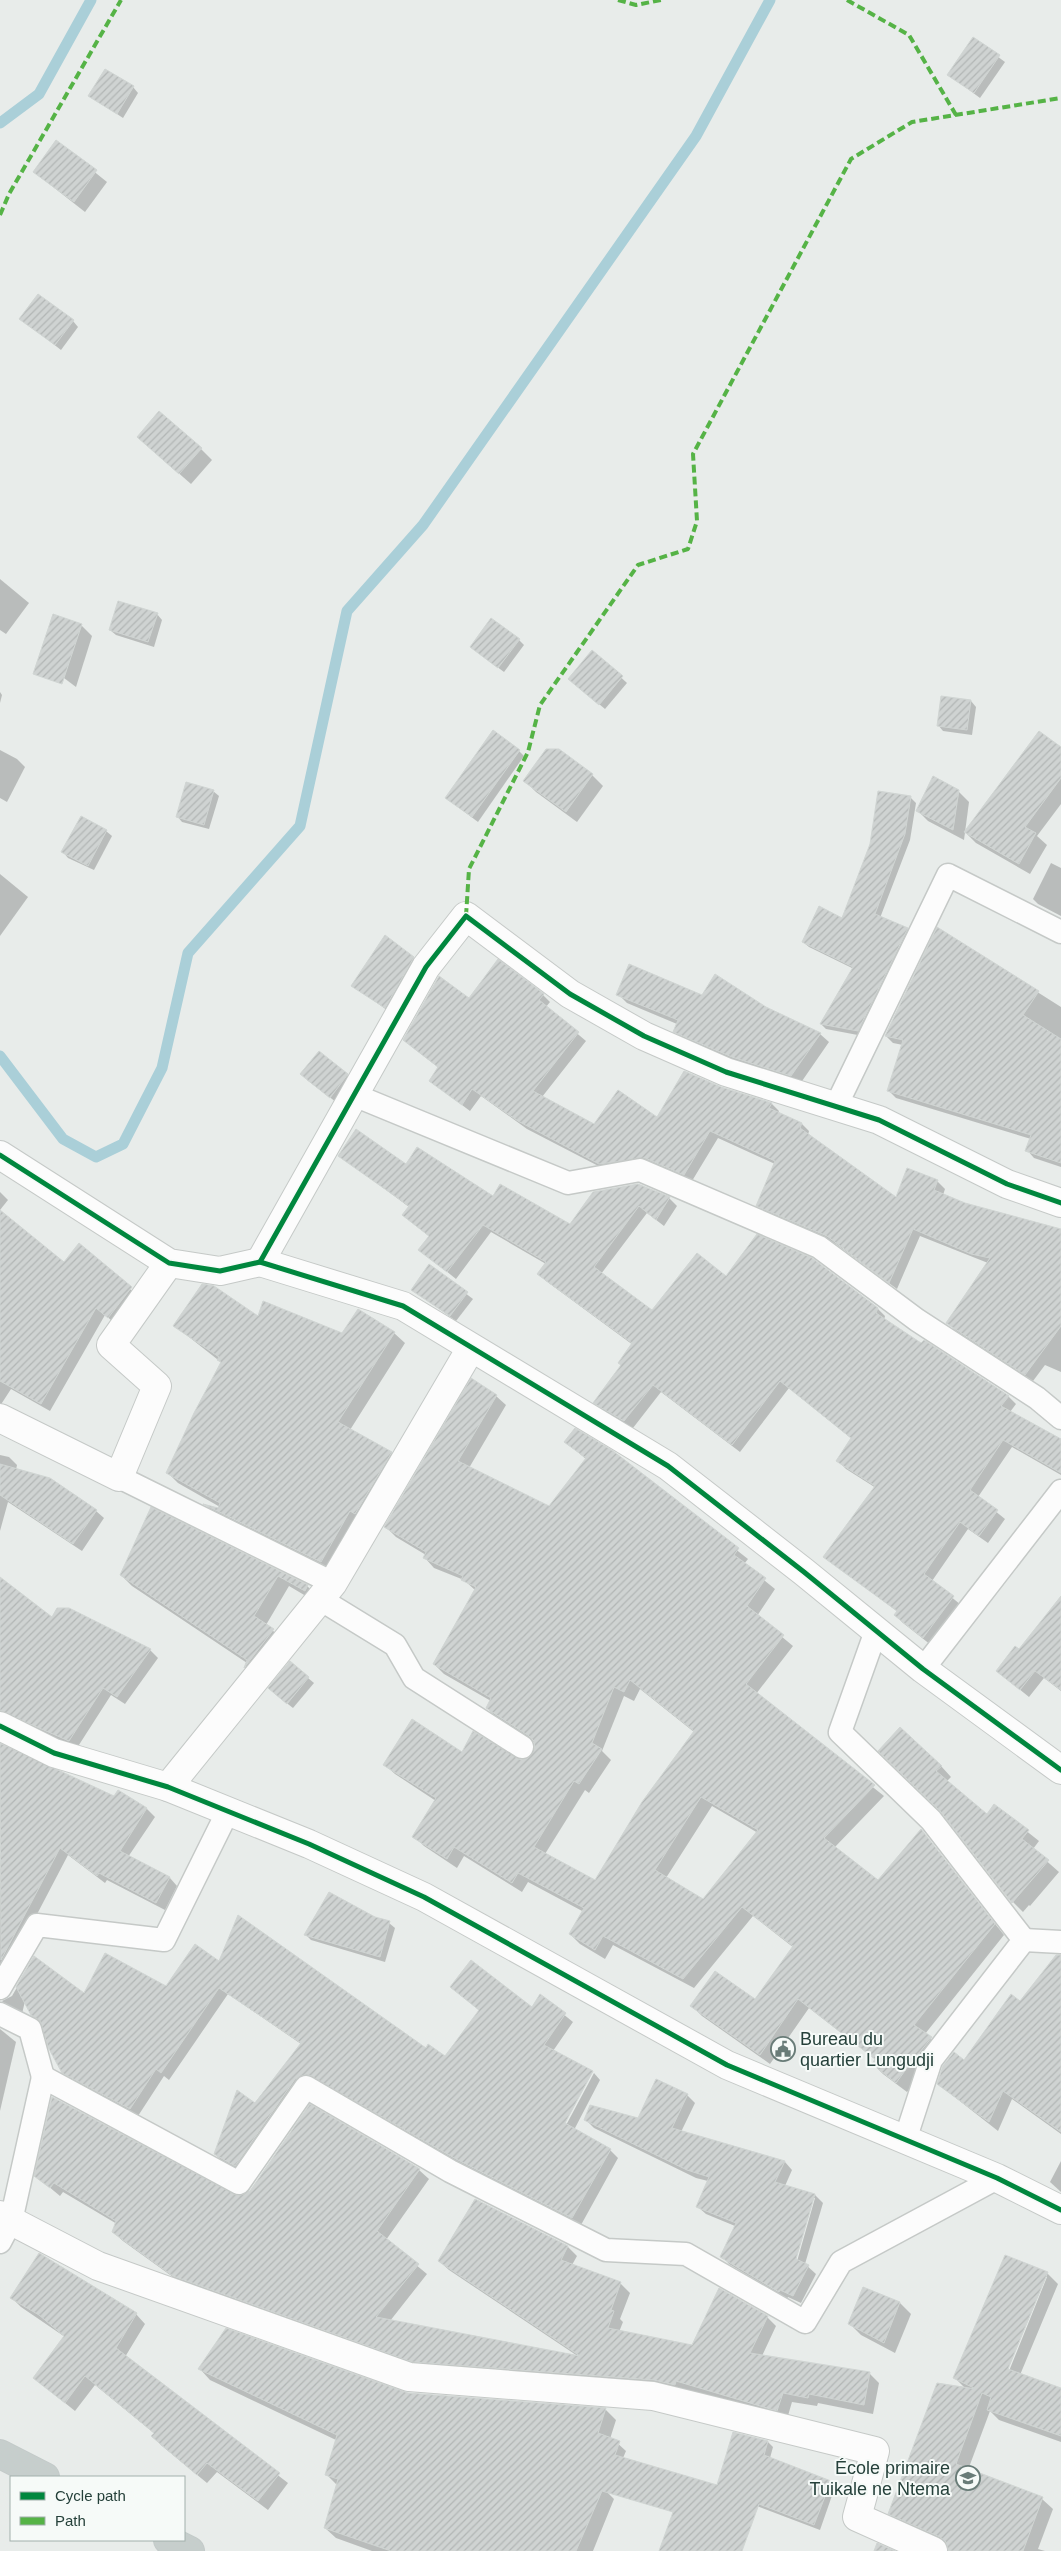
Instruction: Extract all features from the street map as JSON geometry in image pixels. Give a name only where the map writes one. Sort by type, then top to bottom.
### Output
[{"type":"highway","points":[[0,2454],[43,2476]]},
{"type":"highway","points":[[170,2541],[190,2551]]},
{"type":"street","points":[[260,1262],[426,967],[466,916],[570,994],[644,1036],[726,1072],[879,1120],[1007,1184],[1061,1203]]},
{"type":"street","points":[[0,1155],[169,1263],[220,1272],[260,1262],[403,1306],[668,1466],[804,1572],[923,1670],[1061,1770]]},
{"type":"street","points":[[0,1418],[119,1477],[157,1386],[111,1345],[169,1263]]},
{"type":"street","points":[[168,1787],[327,1591],[471,1348]]},
{"type":"street","points":[[0,1726],[54,1753],[168,1787],[309,1844],[424,1897],[727,2065],[997,2178],[1061,2210]]},
{"type":"street","points":[[4,2226],[98,2266],[409,2378],[653,2396],[875,2451],[856,2517],[933,2551]]},
{"type":"lane","points":[[836,1106],[948,875],[1061,932]]},
{"type":"lane","points":[[354,1095],[568,1182],[640,1170],[819,1246],[917,1320],[1037,1398],[1061,1418]]},
{"type":"lane","points":[[119,1477],[327,1591],[395,1646],[414,1678],[522,1747]]},
{"type":"lane","points":[[923,1670],[1061,1491]]},
{"type":"lane","points":[[876,1631],[840,1732],[931,1820],[1024,1940],[1061,1942]]},
{"type":"lane","points":[[0,1988],[37,1925],[164,1940],[228,1812]]},
{"type":"lane","points":[[905,2140],[931,2060],[1024,1940]]},
{"type":"lane","points":[[0,2014],[30,2029],[43,2077],[4,2226]]},
{"type":"lane","points":[[43,2077],[239,2183],[306,2087],[450,2172],[606,2250],[686,2254],[805,2322],[841,2262],[997,2178]]},
{"type":"building","points":[[973,37],[1000,55],[974,93],[947,75]]},
{"type":"building","points":[[105,69],[134,86],[117,114],[88,96]]},
{"type":"building","points":[[56,140],[97,170],[74,202],[33,172]]},
{"type":"building","points":[[38,294],[74,320],[55,345],[19,319]]},
{"type":"building","points":[[159,411],[202,448],[179,474],[137,437]]},
{"type":"building","points":[[118,601],[158,613],[148,642],[109,630]]},
{"type":"building","points":[[53,614],[82,624],[62,684],[33,674]]},
{"type":"building","points":[[491,618],[520,639],[498,668],[470,647]]},
{"type":"building","points":[[592,650],[623,676],[599,705],[568,679]]},
{"type":"building","points":[[941,696],[971,700],[967,730],[937,726]]},
{"type":"building","points":[[493,730],[520,750],[472,817],[445,798]]},
{"type":"building","points":[[1039,731],[1061,747],[1061,778],[1025,827],[1036,833],[1019,864],[964,832]]},
{"type":"building","points":[[546,749],[559,749],[593,774],[566,812],[523,781]]},
{"type":"building","points":[[933,776],[959,790],[953,830],[916,811]]},
{"type":"building","points":[[186,782],[214,790],[204,825],[176,817]]},
{"type":"building","points":[[878,791],[911,796],[905,834],[875,914],[908,928],[858,1031],[820,1024],[853,967],[802,942],[819,906],[842,918],[870,844]]},
{"type":"building","points":[[81,816],[107,830],[88,866],[61,852]]},
{"type":"building","points":[[937,927],[1039,991],[1023,1015],[1061,1039],[1061,1163],[1025,1151],[1031,1135],[887,1091],[903,1040],[885,1036]]},
{"type":"building","points":[[385,935],[414,957],[385,1008],[351,986]]},
{"type":"building","points":[[498,959],[544,994],[539,1000],[579,1032],[533,1091],[594,1124],[618,1090],[657,1117],[684,1071],[721,1087],[772,1103],[769,1108],[802,1123],[800,1128],[896,1197],[907,1168],[938,1180],[934,1190],[965,1203],[1061,1229],[1061,1326],[1025,1375],[946,1323],[990,1258],[971,1254],[913,1229],[889,1283],[827,1236],[756,1206],[775,1161],[710,1131],[684,1175],[645,1158],[599,1164],[518,1121],[472,1089],[462,1105],[429,1081],[438,1067],[403,1040],[439,976],[469,998]]},
{"type":"building","points":[[629,964],[702,995],[715,974],[766,1007],[821,1033],[791,1076],[732,1057],[673,1032],[678,1020],[616,995]]},
{"type":"building","points":[[319,1051],[348,1074],[330,1098],[300,1074]]},
{"type":"building","points":[[356,1129],[406,1164],[417,1147],[493,1196],[500,1184],[570,1224],[593,1192],[638,1184],[670,1197],[656,1220],[639,1206],[594,1267],[652,1310],[697,1253],[726,1276],[757,1234],[812,1258],[878,1308],[876,1313],[921,1343],[924,1340],[1009,1396],[1001,1406],[1061,1439],[1061,1473],[1003,1440],[970,1490],[998,1510],[979,1536],[960,1522],[924,1574],[954,1596],[923,1638],[894,1615],[897,1611],[823,1557],[875,1486],[836,1461],[851,1438],[780,1381],[732,1445],[653,1385],[624,1421],[593,1403],[621,1365],[618,1363],[632,1343],[537,1274],[546,1262],[483,1225],[447,1272],[418,1250],[429,1236],[402,1215],[409,1206],[338,1156]]},
{"type":"building","points":[[0,1210],[64,1262],[79,1243],[132,1287],[108,1318],[96,1308],[41,1404],[0,1381]]},
{"type":"building","points":[[429,1264],[468,1292],[450,1316],[411,1290]]},
{"type":"building","points":[[202,1284],[214,1286],[258,1316],[263,1301],[342,1333],[358,1309],[395,1332],[338,1422],[392,1452],[355,1514],[350,1511],[321,1562],[203,1504],[218,1508],[220,1503],[166,1473],[194,1413],[221,1362],[217,1360],[219,1357],[173,1326]]},
{"type":"building","points":[[471,1378],[497,1395],[458,1461],[549,1506],[586,1458],[564,1442],[575,1428],[613,1451],[739,1548],[734,1555],[766,1578],[747,1606],[784,1635],[746,1684],[875,1785],[824,1838],[878,1880],[921,1829],[995,1924],[914,2025],[932,2037],[920,2052],[915,2068],[910,2064],[896,2083],[872,2064],[875,2059],[798,1999],[760,2055],[690,2006],[715,1971],[755,1999],[793,1946],[742,1907],[683,1979],[603,1936],[595,1950],[569,1934],[584,1908],[518,1873],[512,1883],[454,1847],[447,1859],[412,1837],[436,1798],[383,1765],[412,1719],[462,1752],[473,1731],[521,1760],[528,1758],[535,1748],[534,1741],[529,1736],[486,1708],[491,1698],[433,1664],[476,1587],[461,1580],[463,1576],[423,1558],[426,1552],[384,1527]],"holes":[[[630,1680],[694,1731],[642,1802],[595,1880],[534,1847],[574,1781],[579,1784],[602,1749],[592,1743],[614,1687],[624,1692]],[[701,1797],[758,1830],[703,1899],[655,1870]]]},
{"type":"building","points":[[0,1464],[50,1478],[97,1510],[73,1544],[0,1495]]},
{"type":"building","points":[[151,1507],[308,1585],[305,1591],[278,1576],[254,1616],[274,1629],[244,1668],[247,1660],[120,1575]]},
{"type":"building","points":[[0,1577],[52,1617],[57,1608],[69,1608],[151,1649],[117,1697],[103,1688],[69,1741],[0,1711]]},
{"type":"building","points":[[1061,1596],[1061,1690],[1035,1671],[1020,1690],[996,1671],[1015,1646],[1019,1649]]},
{"type":"building","points":[[290,1661],[309,1677],[287,1704],[268,1688]]},
{"type":"building","points":[[900,1727],[942,1766],[936,1771],[987,1814],[994,1804],[1029,1830],[1022,1839],[1049,1860],[1012,1903],[941,1812],[878,1751]]},
{"type":"building","points":[[0,1743],[114,1796],[118,1790],[147,1808],[120,1851],[170,1877],[156,1903],[99,1873],[97,1876],[60,1848],[1,1960]]},
{"type":"building","points":[[329,1892],[375,1917],[390,1921],[380,1957],[304,1935]]},
{"type":"building","points":[[238,1915],[426,2048],[428,2044],[445,2056],[479,2010],[450,1987],[471,1960],[532,2007],[540,1994],[566,2013],[544,2045],[593,2071],[565,2123],[611,2149],[572,2218],[456,2159],[307,2074],[295,2079],[235,2166],[214,2154],[237,2090],[255,2103],[301,2043],[219,1988],[161,2073],[156,2069],[130,2109],[62,2073],[48,2047],[40,2021],[31,2015],[16,1987],[34,1956],[84,1993],[105,1953],[166,1986],[195,1944],[219,1961]]},
{"type":"building","points":[[1056,1955],[1061,1955],[1061,2132],[1003,2091],[989,2122],[937,2084],[943,2066],[954,2052],[964,2060],[1011,1994],[1020,2001]]},
{"type":"building","points":[[656,2079],[688,2094],[672,2128],[785,2161],[775,2182],[815,2194],[796,2259],[809,2265],[793,2296],[780,2290],[779,2292],[720,2257],[736,2223],[696,2207],[709,2177],[687,2170],[584,2120],[590,2105],[638,2118]]},
{"type":"building","points":[[52,2097],[238,2196],[250,2191],[310,2104],[420,2169],[377,2231],[419,2264],[376,2317],[580,2356],[438,2261],[475,2199],[568,2246],[561,2260],[621,2282],[611,2310],[614,2311],[608,2328],[692,2345],[719,2288],[768,2316],[750,2353],[870,2372],[864,2405],[809,2394],[808,2398],[783,2393],[777,2411],[676,2381],[675,2385],[654,2380],[412,2362],[173,2276],[112,2232],[116,2221],[54,2183],[50,2188],[34,2176]]},
{"type":"building","points":[[39,2253],[137,2313],[116,2348],[280,2473],[258,2501],[207,2463],[197,2475],[151,2436],[154,2433],[85,2376],[65,2403],[33,2378],[64,2336],[39,2315],[10,2298]]},
{"type":"building","points":[[1005,2255],[1048,2272],[1008,2369],[1061,2388],[1061,2436],[987,2410],[991,2397],[982,2393],[956,2464],[1043,2497],[1023,2551],[948,2551],[946,2542],[940,2537],[888,2514],[937,2383],[976,2389],[953,2378]]},
{"type":"building","points":[[863,2287],[900,2302],[884,2343],[848,2324]]},
{"type":"building","points":[[226,2328],[408,2393],[606,2408],[598,2433],[620,2441],[615,2455],[717,2485],[733,2432],[768,2441],[764,2455],[831,2481],[814,2525],[759,2504],[742,2551],[659,2551],[673,2512],[602,2491],[576,2551],[391,2551],[324,2528],[338,2479],[325,2475],[337,2435],[198,2369]]},
{"type":"building","points":[[877,2543],[895,2551],[874,2551]]},
{"type":"waterway","points":[[0,123],[39,94],[91,0]]},
{"type":"waterway","points":[[0,1056],[63,1139],[96,1157],[123,1144],[162,1068],[188,953],[300,826],[347,611],[423,525],[696,136],[770,0]]},
{"type":"marked path","points":[[0,215],[9,194],[121,0]]},
{"type":"marked path","points":[[618,0],[636,5],[661,0]]},
{"type":"marked path","points":[[847,0],[909,35],[956,115]]},
{"type":"marked path","points":[[466,916],[469,869],[528,752],[540,705],[638,565],[688,549],[697,521],[693,454],[851,159],[912,122],[1061,98]]},
{"type":"cycle path","points":[[260,1262],[426,967],[466,916],[570,994],[644,1036],[726,1072],[879,1120],[1007,1184],[1061,1203]]},
{"type":"cycle path","points":[[0,1155],[169,1263],[220,1271],[260,1262],[403,1306],[668,1466],[804,1572],[923,1669],[1061,1770]]},
{"type":"cycle path","points":[[0,1726],[54,1753],[168,1787],[309,1844],[424,1897],[727,2065],[997,2178],[1061,2210]]},
{"type":"place","name":"Bureau du quartier Lungudji","points":[[783,2049]]},
{"type":"place","name":"École primaire Tuikale ne Ntema","points":[[968,2478]]}]
